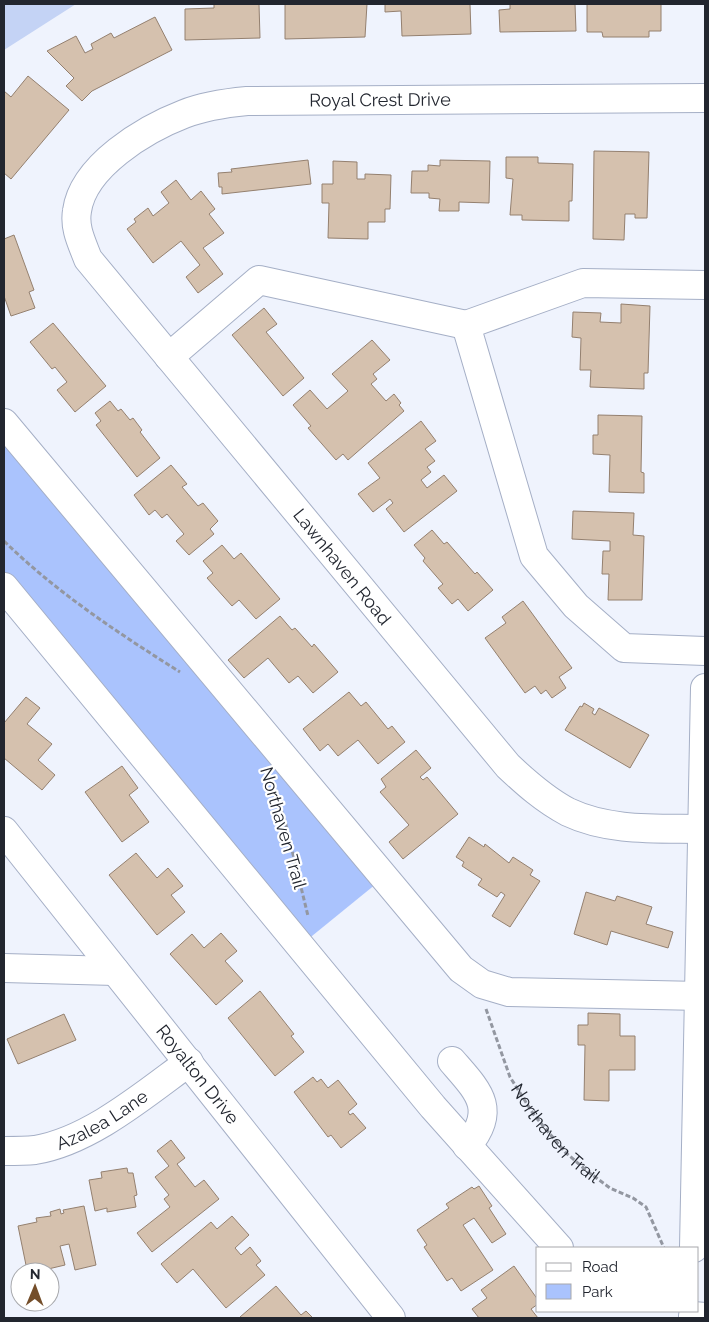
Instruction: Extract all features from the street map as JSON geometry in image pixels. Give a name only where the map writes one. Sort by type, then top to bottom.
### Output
[{"type":"street","name":"Royal Crest Drive","points":[[83,189],[100,166],[146,132],[184,114],[217,104],[248,100],[705,98]]},
{"type":"street","name":"Lawnhaven Road","points":[[83,189],[76,211],[77,230],[88,259],[508,766],[532,789],[569,812],[599,822],[704,836]]},
{"type":"street","points":[[169,356],[259,280],[466,325],[583,283],[705,285]]},
{"type":"street","points":[[466,325],[534,556],[576,606],[624,648],[705,651]]},
{"type":"street","points":[[4,423],[462,969],[482,984],[510,992],[702,1012]]},
{"type":"street","points":[[4,588],[433,1107],[557,1247]]},
{"type":"street","points":[[694,1247],[700,1189],[705,688]]},
{"type":"street","name":"Royalton Drive","points":[[4,831],[391,1318]]},
{"type":"street","points":[[4,968],[114,971]]},
{"type":"street","points":[[452,1061],[474,1086],[483,1102],[483,1121],[467,1146]]},
{"type":"street","name":"Azalea Lane","points":[[4,1151],[36,1150],[95,1128],[120,1113],[188,1062]]},
{"type":"path","points":[[4,541],[20,557],[121,635],[183,674]]},
{"type":"path","name":"Northaven Trail","points":[[269,776],[285,821],[309,922]]},
{"type":"path","name":"Northaven Trail","points":[[482,1000],[491,1018],[510,1077],[534,1115],[565,1152],[587,1171],[610,1188],[633,1198],[646,1207],[664,1247]]},
{"type":"green space","points":[[4,413],[387,875],[296,949],[4,597]]},
{"type":"shaded area","points":[[4,4],[76,4],[4,50]]},
{"type":"building","points":[[214,4],[259,4],[260,38],[185,40],[185,9],[214,8]]},
{"type":"building","points":[[285,4],[367,4],[365,37],[285,39]]},
{"type":"building","points":[[385,4],[470,4],[471,34],[402,36],[401,11],[385,12]]},
{"type":"building","points":[[510,4],[575,4],[576,31],[500,32],[499,10],[510,9]]},
{"type":"building","points":[[587,4],[661,4],[661,31],[649,31],[649,37],[603,37],[602,32],[587,32]]},
{"type":"building","points":[[155,17],[172,50],[92,91],[82,101],[66,86],[74,78],[47,51],[76,36],[85,53],[93,49],[91,44],[111,33],[114,38]]},
{"type":"building","points":[[28,76],[69,110],[11,179],[4,173],[4,91],[11,97]]},
{"type":"building","points":[[594,151],[649,152],[647,218],[635,218],[635,214],[625,214],[624,240],[593,239]]},
{"type":"building","points":[[506,157],[538,157],[538,163],[573,164],[572,201],[569,201],[569,221],[522,220],[522,215],[510,215],[513,179],[506,178]]},
{"type":"building","points":[[308,160],[311,184],[222,194],[222,187],[219,187],[218,173],[232,172],[231,169]]},
{"type":"building","points":[[440,160],[490,161],[489,203],[459,202],[459,211],[439,211],[440,199],[429,198],[429,193],[411,193],[412,171],[428,171],[428,165],[440,166]]},
{"type":"building","points":[[333,161],[357,162],[357,179],[365,179],[365,174],[391,175],[390,209],[385,209],[385,222],[368,222],[368,239],[328,238],[329,203],[322,203],[322,184],[333,184]]},
{"type":"building","points":[[176,180],[191,200],[201,191],[215,209],[209,214],[224,233],[203,248],[223,274],[198,293],[186,277],[200,265],[181,241],[153,263],[127,229],[136,222],[134,219],[148,208],[153,216],[169,203],[161,192]]},
{"type":"building","points":[[14,235],[34,290],[29,292],[35,308],[11,316],[4,296],[4,239]]},
{"type":"building","points":[[621,304],[650,306],[648,373],[644,373],[644,389],[590,387],[591,370],[580,370],[581,338],[572,337],[573,312],[601,313],[600,322],[621,323]]},
{"type":"building","points":[[264,308],[277,324],[266,332],[304,378],[283,396],[232,335]]},
{"type":"building","points":[[53,323],[106,386],[75,412],[57,390],[67,382],[55,367],[52,369],[30,342]]},
{"type":"building","points":[[372,340],[390,360],[373,374],[377,379],[371,384],[386,401],[394,394],[404,411],[348,460],[343,454],[336,460],[308,428],[311,426],[293,405],[310,390],[327,409],[348,391],[332,374]]},
{"type":"building","points":[[110,401],[118,411],[121,409],[130,420],[133,418],[142,430],[140,432],[160,458],[137,477],[96,425],[101,421],[95,413]]},
{"type":"building","points":[[598,415],[642,416],[641,472],[644,473],[644,493],[609,492],[610,455],[593,454],[593,435],[598,435]]},
{"type":"building","points":[[421,421],[436,441],[425,449],[435,461],[427,467],[431,472],[421,480],[427,488],[444,475],[457,491],[404,532],[386,509],[393,503],[390,499],[373,512],[358,494],[380,478],[368,463]]},
{"type":"building","points":[[171,465],[187,484],[182,487],[198,506],[203,503],[218,521],[210,529],[214,534],[189,555],[176,541],[184,534],[167,514],[162,518],[155,510],[149,515],[134,495]]},
{"type":"building","points":[[573,511],[634,513],[633,535],[644,536],[642,600],[608,600],[609,574],[602,574],[603,551],[610,551],[610,541],[572,539]]},
{"type":"building","points":[[432,530],[444,544],[447,542],[475,574],[477,572],[493,590],[468,611],[458,599],[452,604],[438,588],[443,584],[423,561],[425,558],[414,545]]},
{"type":"building","points":[[222,545],[234,559],[241,553],[280,599],[256,619],[239,600],[232,606],[207,578],[213,573],[203,561]]},
{"type":"building","points":[[523,601],[572,668],[559,677],[566,688],[552,698],[546,690],[541,694],[535,686],[525,693],[485,638],[506,623],[502,617]]},
{"type":"building","points":[[280,616],[292,630],[295,628],[312,647],[314,644],[338,672],[313,693],[298,676],[289,683],[268,658],[244,678],[228,660]]},
{"type":"building","points":[[349,692],[361,706],[366,702],[388,729],[392,726],[405,742],[378,764],[358,740],[338,756],[328,744],[320,751],[303,729]]},
{"type":"building","points":[[26,697],[40,708],[27,724],[52,744],[38,760],[55,775],[42,790],[4,758],[4,723]]},
{"type":"building","points":[[584,703],[594,709],[592,713],[595,715],[599,708],[649,735],[630,768],[565,730],[580,706],[582,707]]},
{"type":"building","points":[[416,750],[431,768],[420,777],[423,780],[427,777],[458,814],[403,859],[389,842],[409,825],[380,792],[386,787],[381,779]]},
{"type":"building","points":[[122,766],[138,788],[129,795],[149,822],[122,842],[85,792]]},
{"type":"building","points":[[469,837],[484,847],[485,844],[509,863],[513,857],[533,870],[530,875],[540,881],[510,927],[492,916],[505,895],[501,892],[497,897],[478,885],[482,879],[462,866],[464,862],[456,857]]},
{"type":"building","points":[[136,853],[157,878],[168,868],[183,886],[171,895],[185,912],[157,935],[109,875]]},
{"type":"building","points":[[586,892],[615,901],[617,896],[652,907],[646,924],[673,932],[668,948],[611,931],[607,945],[574,934]]},
{"type":"building","points":[[221,933],[237,951],[225,961],[243,981],[216,1005],[170,954],[192,934],[204,948]]},
{"type":"building","points":[[260,991],[294,1034],[291,1036],[304,1052],[275,1076],[228,1018]]},
{"type":"building","points":[[588,1013],[620,1014],[620,1036],[635,1036],[635,1070],[609,1070],[609,1101],[584,1100],[585,1045],[578,1045],[578,1025],[588,1025]]},
{"type":"building","points":[[64,1014],[76,1040],[18,1064],[7,1039]]},
{"type":"building","points":[[313,1077],[317,1082],[321,1079],[328,1088],[338,1080],[357,1104],[348,1112],[350,1115],[353,1113],[366,1128],[341,1148],[331,1135],[328,1137],[294,1092]]},
{"type":"building","points":[[171,1140],[185,1158],[177,1164],[195,1187],[204,1180],[219,1199],[152,1252],[137,1233],[170,1207],[164,1199],[169,1195],[155,1177],[169,1166],[157,1151]]},
{"type":"building","points":[[127,1168],[128,1173],[133,1173],[137,1195],[134,1196],[136,1207],[107,1212],[107,1208],[95,1211],[89,1180],[102,1178],[101,1172]]},
{"type":"building","points":[[479,1186],[492,1206],[489,1208],[506,1234],[492,1243],[474,1218],[463,1225],[493,1270],[461,1291],[452,1278],[447,1281],[424,1247],[427,1245],[417,1230],[449,1208],[446,1204],[472,1187],[474,1189]]},
{"type":"building","points":[[84,1206],[96,1265],[75,1270],[69,1244],[60,1246],[65,1265],[60,1266],[60,1262],[25,1262],[18,1226],[37,1222],[36,1218],[51,1216],[50,1212],[60,1209],[61,1214],[64,1213],[63,1210]]},
{"type":"building","points":[[232,1216],[249,1235],[235,1248],[241,1255],[250,1247],[261,1261],[256,1265],[265,1275],[226,1308],[193,1269],[177,1283],[161,1264],[211,1222],[217,1229]]},
{"type":"building","points":[[514,1266],[536,1297],[536,1305],[531,1309],[538,1318],[479,1318],[472,1309],[487,1298],[481,1290]]},
{"type":"building","points":[[276,1286],[301,1315],[306,1311],[313,1318],[240,1317]]}]
